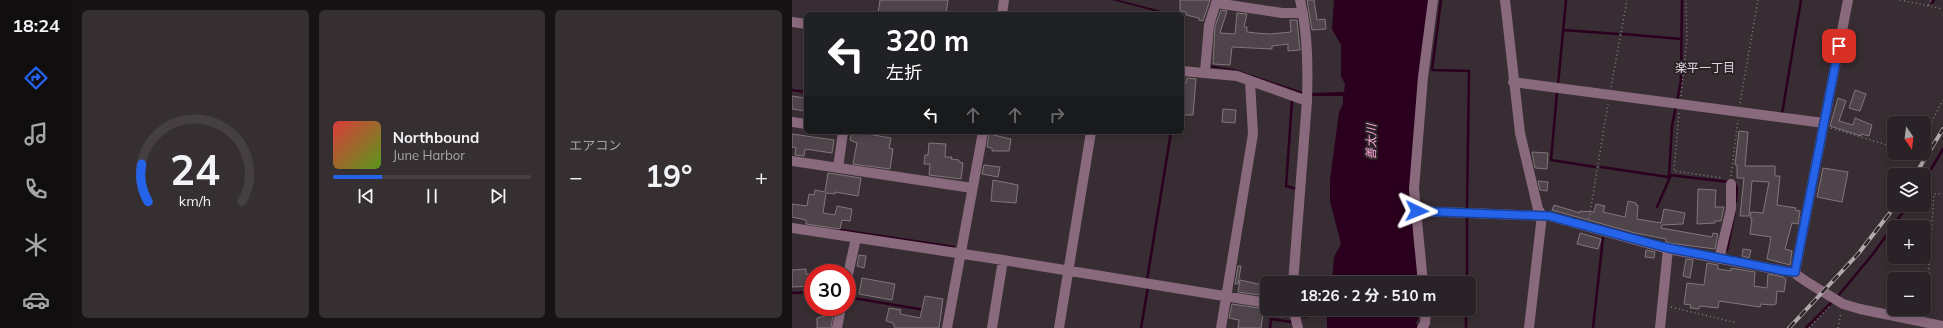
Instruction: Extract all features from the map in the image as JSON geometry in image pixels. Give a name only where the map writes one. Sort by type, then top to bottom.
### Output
[{"type":"street","points":[[1002,12],[1004,0]]},
{"type":"street","points":[[1294,276],[1308,75],[1303,13],[1300,0]]},
{"type":"street","points":[[1422,276],[1414,189],[1423,77],[1433,0]]},
{"type":"street","points":[[1505,0],[1513,82],[1520,133],[1527,168],[1538,209],[1542,215],[1529,328]]},
{"type":"street","points":[[1795,272],[1848,0]]},
{"type":"street","points":[[1205,72],[1209,25],[1217,2],[1282,13],[1303,13]]},
{"type":"street","points":[[792,22],[804,24]]},
{"type":"street","points":[[1184,71],[1237,76],[1307,101]]},
{"type":"street","points":[[1222,328],[1252,134],[1250,81]]},
{"type":"street","points":[[1513,82],[1739,112],[1824,125]]},
{"type":"street","points":[[792,122],[804,124]]},
{"type":"street","points":[[838,168],[843,134]]},
{"type":"street","points":[[947,328],[983,134]]},
{"type":"street","points":[[1060,328],[1091,134]]},
{"type":"street","points":[[792,161],[972,188]]},
{"type":"street","points":[[1720,258],[1731,209],[1731,182]]},
{"type":"street","points":[[1417,211],[1542,215],[1668,248],[1795,272],[1797,275],[1840,302],[1860,309],[1943,326]]},
{"type":"street","points":[[792,228],[1068,270],[1226,298],[1260,302]]},
{"type":"street","points":[[850,264],[856,238]]},
{"type":"street","points":[[1660,328],[1668,248]]},
{"type":"street","points":[[992,328],[1003,260]]},
{"type":"street","points":[[837,328],[839,316]]},
{"type":"street","points":[[1295,316],[1298,328]]},
{"type":"street","points":[[1422,327],[1424,316]]},
{"type":"path","points":[[1587,227],[1626,0]]},
{"type":"path","points":[[1731,182],[1739,112],[1758,0]]},
{"type":"path","points":[[1900,0],[1943,9]]},
{"type":"path","points":[[1928,6],[1931,0]]},
{"type":"path","points":[[1931,123],[1943,100]]},
{"type":"path","points":[[1824,125],[1887,145]]},
{"type":"path","points":[[1926,322],[1934,194],[1943,194]]},
{"type":"path","points":[[1809,328],[1840,302]]},
{"type":"path","points":[[1838,328],[1840,302]]},
{"type":"path","points":[[1662,305],[1738,323]]},
{"type":"water","points":[[1112,0],[1119,0],[1165,12],[1158,12]]},
{"type":"water","name":"善太川","points":[[1334,0],[1430,0],[1413,225],[1414,247],[1420,264],[1419,276],[1333,276],[1334,257],[1341,244],[1330,201],[1330,180],[1339,112],[1343,104],[1343,96],[1309,96],[1309,93],[1344,92],[1345,84],[1341,76],[1341,45],[1332,29]]},
{"type":"water","points":[[1208,65],[1234,69],[1303,92],[1303,94],[1235,70],[1208,67]]},
{"type":"water","points":[[1327,316],[1419,316],[1416,324],[1422,328],[1327,328]]},
{"type":"building","points":[[880,0],[948,0],[946,12],[878,12]]},
{"type":"building","points":[[1180,0],[1210,0],[1203,21],[1199,20],[1199,18],[1186,15],[1186,12],[1180,11]]},
{"type":"building","points":[[1307,0],[1314,0],[1317,20],[1325,19],[1326,29],[1312,30]]},
{"type":"building","points":[[1221,10],[1227,11],[1220,33],[1235,34],[1237,13],[1247,14],[1244,27],[1247,27],[1247,32],[1270,34],[1291,32],[1290,20],[1297,20],[1300,50],[1288,51],[1288,44],[1272,46],[1272,49],[1232,47],[1230,65],[1213,64],[1215,26]]},
{"type":"building","points":[[1187,78],[1196,79],[1193,115],[1184,115],[1184,82],[1186,83]]},
{"type":"building","points":[[1855,90],[1866,94],[1860,111],[1849,108]]},
{"type":"building","points":[[792,96],[804,98],[804,111],[792,109]]},
{"type":"building","points":[[1838,98],[1846,101],[1839,121],[1853,125],[1855,118],[1872,125],[1869,136],[1861,134],[1861,136],[1830,126]]},
{"type":"building","points":[[1223,109],[1236,110],[1235,123],[1222,122]]},
{"type":"building","points":[[1739,131],[1748,132],[1745,166],[1775,166],[1775,176],[1780,176],[1777,205],[1796,208],[1795,210],[1800,211],[1798,224],[1792,223],[1785,249],[1792,251],[1790,265],[1767,259],[1771,237],[1750,234],[1752,218],[1750,218],[1751,212],[1763,213],[1769,182],[1752,181],[1749,216],[1740,216],[1744,178],[1737,178],[1737,165],[1735,165]]},
{"type":"building","points":[[792,134],[834,140],[832,153],[805,149],[804,156],[795,155],[796,148],[792,147]]},
{"type":"building","points":[[852,134],[867,134],[891,138],[889,148],[893,149],[890,169],[853,164],[857,143],[850,140]]},
{"type":"building","points":[[989,134],[1011,139],[1009,151],[992,151],[992,148],[987,147]]},
{"type":"building","points":[[929,143],[946,144],[945,157],[952,157],[951,159],[959,160],[959,162],[963,163],[961,179],[929,175],[930,164],[924,164],[925,155],[928,155]]},
{"type":"building","points":[[1532,152],[1548,153],[1547,169],[1535,168]]},
{"type":"building","points":[[984,165],[1000,167],[998,177],[982,174]]},
{"type":"building","points":[[1823,168],[1848,172],[1842,202],[1817,197]]},
{"type":"building","points":[[828,173],[861,178],[858,196],[835,192],[835,194],[826,193],[823,213],[835,215],[837,206],[852,209],[850,221],[842,220],[840,229],[806,224],[806,220],[792,217],[792,204],[807,206],[809,194],[814,195],[815,190],[825,192]]},
{"type":"building","points":[[993,180],[1018,185],[1016,203],[991,201]]},
{"type":"building","points":[[1538,181],[1548,182],[1547,191],[1540,190]]},
{"type":"building","points":[[1698,189],[1716,190],[1715,207],[1724,207],[1721,221],[1715,221],[1715,223],[1697,224]]},
{"type":"building","points":[[1628,201],[1638,205],[1637,219],[1661,223],[1664,209],[1685,213],[1683,224],[1662,225],[1661,228],[1712,237],[1713,233],[1718,234],[1715,249],[1669,243],[1666,242],[1666,239],[1635,233],[1552,210],[1554,205],[1580,213],[1580,211],[1594,212],[1596,204],[1605,206],[1603,212],[1625,217]]},
{"type":"building","points":[[1580,233],[1601,239],[1598,249],[1577,244]]},
{"type":"building","points":[[1743,249],[1751,250],[1749,258],[1742,256]]},
{"type":"building","points":[[1646,250],[1655,252],[1654,258],[1645,257]]},
{"type":"building","points":[[859,255],[866,256],[864,268],[857,266]]},
{"type":"building","points":[[1686,259],[1693,260],[1690,278],[1683,276]]},
{"type":"building","points":[[1707,263],[1718,265],[1718,269],[1731,271],[1731,268],[1755,272],[1754,286],[1767,288],[1768,274],[1783,277],[1786,279],[1784,292],[1777,291],[1776,304],[1772,305],[1761,304],[1760,307],[1719,301],[1718,308],[1700,306],[1699,309],[1690,308],[1691,305],[1684,304],[1687,283],[1704,285]]},
{"type":"building","points":[[1238,266],[1241,266],[1238,284],[1235,284]]},
{"type":"building","points":[[804,269],[804,286],[792,287],[792,270]]},
{"type":"building","points":[[862,278],[895,284],[892,300],[859,294]]},
{"type":"building","points":[[1240,280],[1260,284],[1260,295],[1238,292]]},
{"type":"building","points":[[925,296],[943,299],[939,328],[895,328],[893,323],[886,321],[889,308],[901,310],[900,314],[920,318]]},
{"type":"building","points":[[1232,304],[1260,308],[1260,316],[1263,316],[1261,328],[1238,328],[1239,320],[1229,318]]},
{"type":"building","points":[[833,316],[831,328],[817,328],[817,318]]},
{"type":"waterway","points":[[1441,0],[1432,70],[1469,71],[1467,209]]},
{"type":"waterway","points":[[1558,85],[1566,0]]},
{"type":"waterway","points":[[1677,101],[1681,80],[1682,0]]},
{"type":"waterway","points":[[1782,114],[1801,0]]},
{"type":"waterway","points":[[1563,30],[1618,34]]},
{"type":"waterway","points":[[1623,34],[1682,39]]},
{"type":"waterway","points":[[792,90],[804,92]]},
{"type":"waterway","points":[[1557,92],[1551,160],[1595,167]]},
{"type":"waterway","points":[[1292,101],[1286,186],[1297,189]]},
{"type":"waterway","points":[[1669,175],[1672,126],[1676,106]]},
{"type":"waterway","points":[[1147,280],[1171,134]]},
{"type":"waterway","points":[[1931,169],[1943,149]]},
{"type":"waterway","points":[[1601,167],[1668,177],[1669,175],[1729,182]]},
{"type":"waterway","points":[[1657,207],[1671,175]]},
{"type":"waterway","points":[[1735,184],[1737,188],[1736,202]]},
{"type":"waterway","points":[[1727,250],[1735,211]]},
{"type":"waterway","points":[[1838,296],[1873,254],[1903,212]]},
{"type":"waterway","points":[[1467,218],[1467,276]]},
{"type":"waterway","points":[[834,229],[954,247]]},
{"type":"waterway","points":[[1593,328],[1603,238]]},
{"type":"waterway","points":[[1141,328],[1148,287]]},
{"type":"waterway","points":[[792,293],[804,292]]},
{"type":"waterway","points":[[856,298],[925,310]]},
{"type":"waterway","points":[[1806,328],[1832,302]]},
{"type":"waterway","points":[[1466,316],[1466,328]]},
{"type":"waterway","points":[[1270,328],[1271,319],[1292,322],[1291,321]]},
{"type":"railway","points":[[1919,168],[1943,129]]},
{"type":"railway","points":[[1789,328],[1858,254],[1891,212]]},
{"type":"district","name":"楽平一丁目","points":[[1705,67]]},
{"type":"route","points":[[1417,211],[1549,216],[1668,248],[1795,272],[1839,46]]}]
